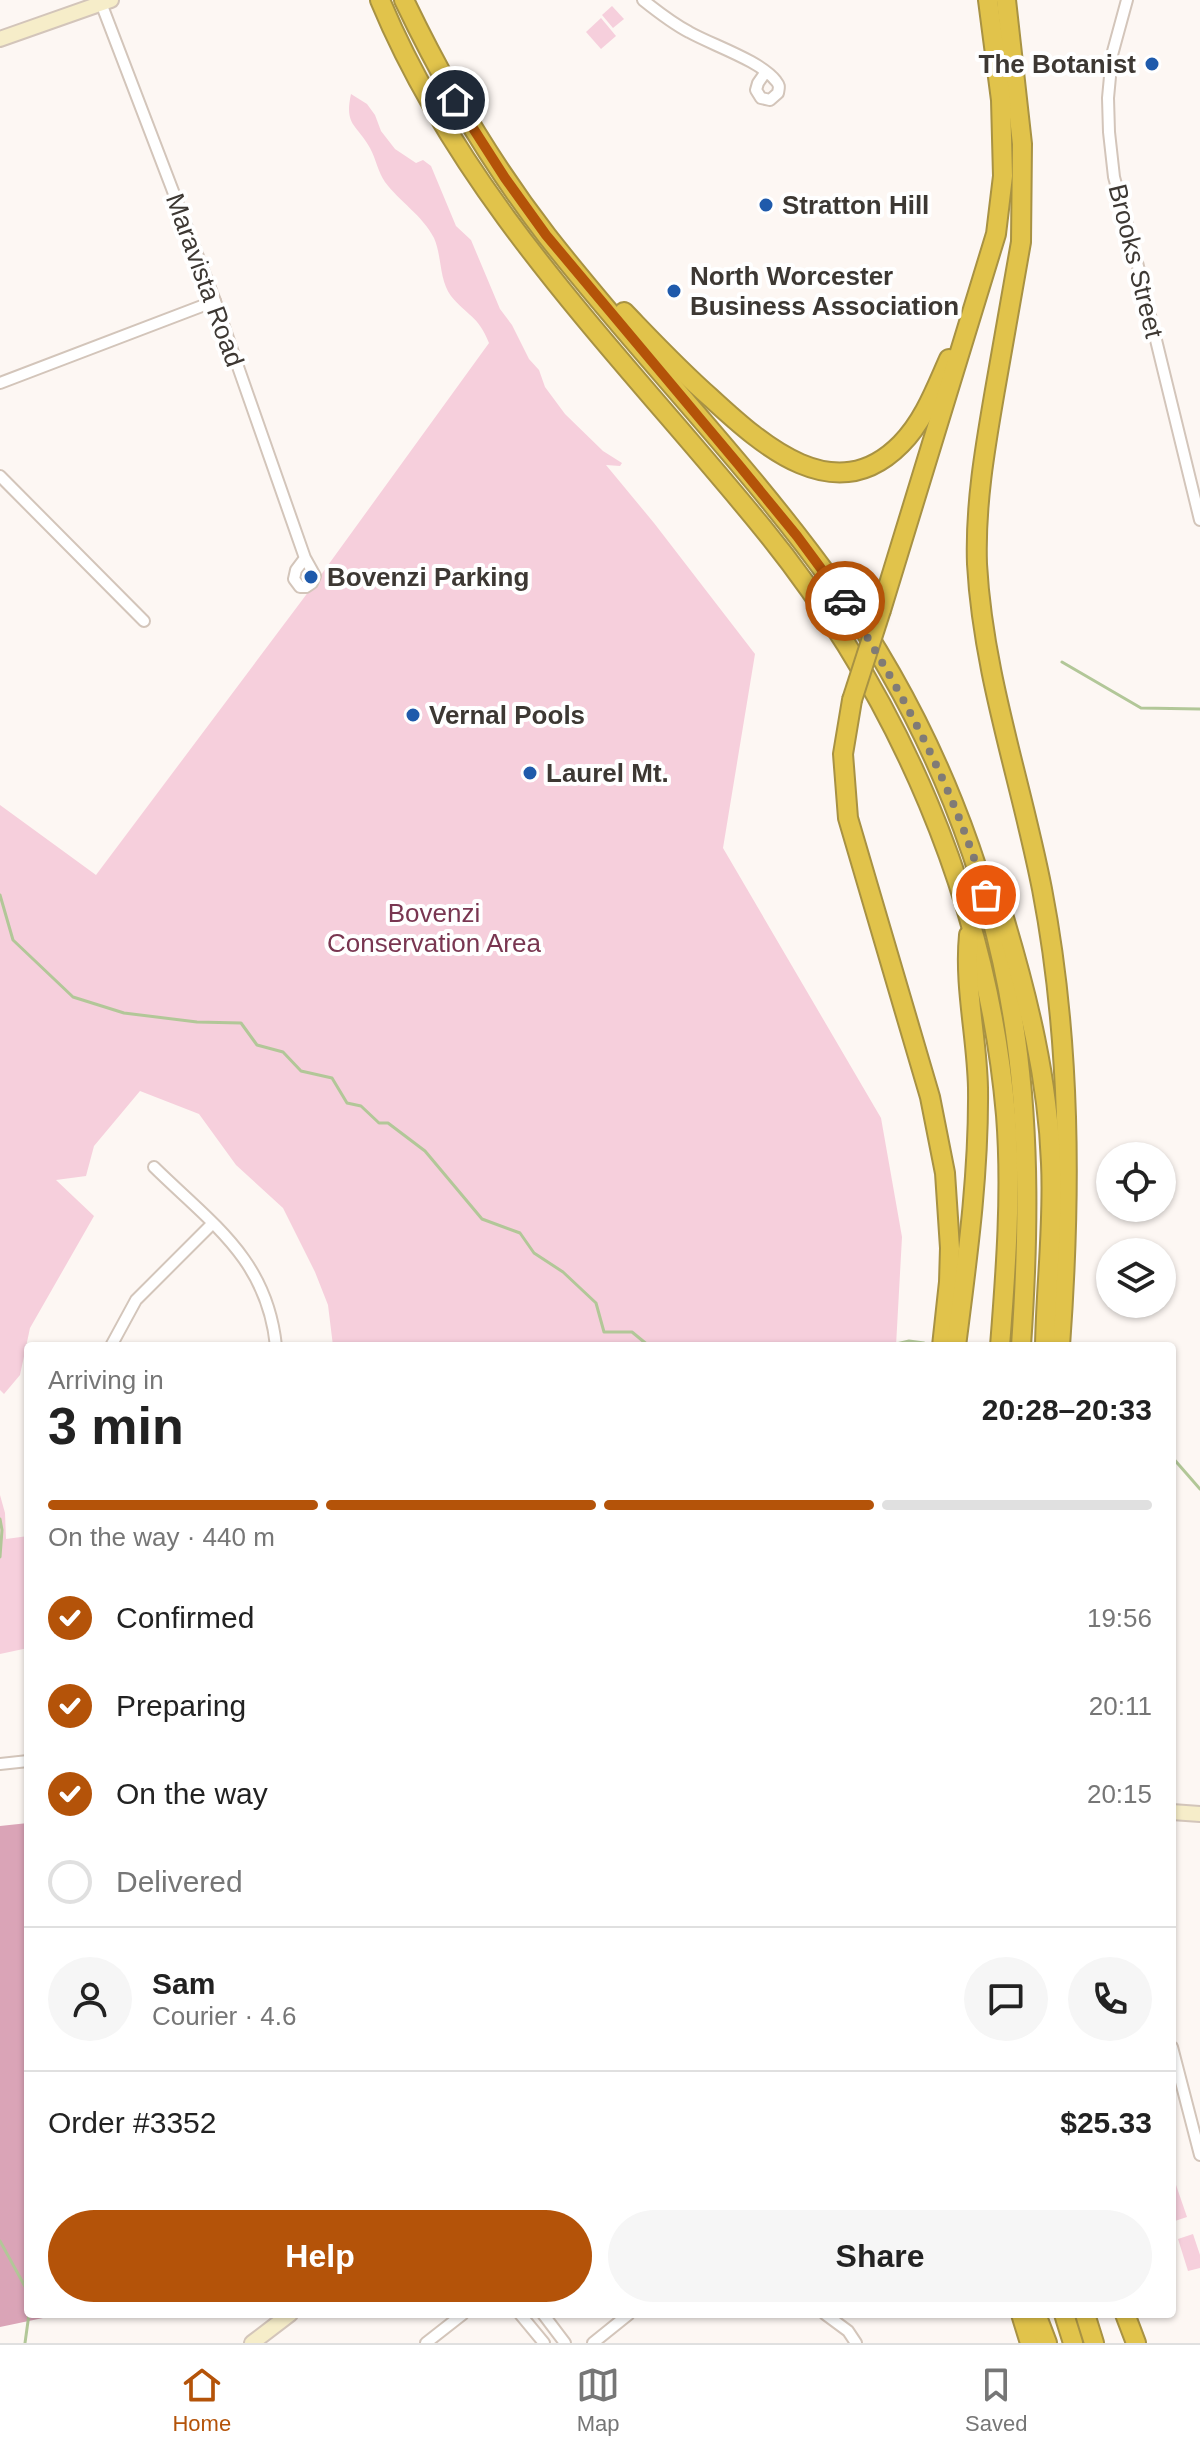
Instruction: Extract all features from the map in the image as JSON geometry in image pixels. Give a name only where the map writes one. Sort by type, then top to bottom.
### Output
[{"type":"highway","points":[[380,0],[438,116],[512,226],[567,297],[764,529],[815,597],[896,731],[926,794],[952,861],[970,920],[994,1033],[1006,1116],[1007,1202],[1000,1342]]},
{"type":"highway","points":[[404,0],[433,62],[473,130],[527,208],[836,588],[915,719],[955,806],[978,869],[1010,997],[1021,1079],[1026,1226],[1021,1342]]},
{"type":"highway","points":[[942,1342],[950,1248],[945,1173],[930,1097],[848,818],[843,754],[852,700],[996,234],[1003,176],[1001,100],[988,0]]},
{"type":"highway","points":[[1006,0],[1022,144],[1021,242],[978,506],[977,564],[983,623],[1042,890],[1064,1068],[1067,1144],[1060,1342]]},
{"type":"highway","points":[[575,270],[620,307],[694,383],[751,435],[782,456],[828,472],[852,470],[874,463],[902,443],[923,413],[975,306]]},
{"type":"highway","points":[[978,869],[1004,918],[1034,1032],[1046,1105],[1051,1163],[1051,1223],[1045,1342]]},
{"type":"highway","points":[[956,1342],[977,1168],[978,1086],[966,963],[970,920]]},
{"type":"highway","points":[[1022,2318],[1030,2343]]},
{"type":"highway","points":[[1038,2318],[1047,2343]]},
{"type":"highway","points":[[1065,2318],[1073,2343]]},
{"type":"highway","points":[[1086,2318],[1094,2343]]},
{"type":"highway","points":[[1125,2318],[1129,2343]]},
{"type":"highway","points":[[1126,2318],[1136,2343]]},
{"type":"main road","points":[[0,39],[106,2]]},
{"type":"main road","points":[[1176,1812],[1200,1814]]},
{"type":"main road","points":[[252,2343],[285,2318]]},
{"type":"street","points":[[643,0],[689,33],[765,73]]},
{"type":"street","name":"Brooks Street","points":[[1127,0],[1112,55],[1108,98],[1114,177],[1200,520]]},
{"type":"street","name":"Maravista Road","points":[[106,2],[305,558]]},
{"type":"street","points":[[0,383],[215,301]]},
{"type":"street","points":[[0,476],[144,621]]},
{"type":"street","points":[[154,1167],[245,1257],[269,1307],[275,1342]]},
{"type":"street","points":[[113,1342],[136,1300],[212,1224]]},
{"type":"street","points":[[0,1764],[24,1761]]},
{"type":"street","points":[[1176,2062],[1200,2155]]},
{"type":"street","points":[[426,2343],[458,2318]]},
{"type":"street","points":[[523,2318],[544,2343]]},
{"type":"street","points":[[546,2318],[565,2343]]},
{"type":"street","points":[[593,2343],[624,2318]]},
{"type":"street","points":[[830,2318],[848,2331],[856,2343]]},
{"type":"green space","points":[[612,6],[624,19],[613,28],[602,15]]},
{"type":"green space","points":[[601,18],[616,36],[601,49],[586,32]]},
{"type":"green space","name":"Bovenzi Conservation Area","points":[[351,94],[367,104],[395,149],[416,163],[423,160],[431,166],[456,226],[471,240],[500,309],[529,359],[539,370],[545,387],[565,414],[603,451],[622,463],[620,466],[606,465],[755,654],[723,848],[881,1118],[902,1237],[896,1342],[333,1342],[328,1305],[283,1208],[236,1165],[199,1114],[140,1091],[94,1146],[86,1176],[56,1180],[94,1216],[30,1328],[27,1342],[24,1342],[20,1375],[4,1394],[0,1390],[0,805],[96,875],[318,579],[489,343],[476,321],[447,290],[434,238],[383,178],[370,148],[353,124],[349,105]]},
{"type":"green space","points":[[0,1495],[5,1513],[6,1539],[24,1537],[24,1649],[0,1654]]},
{"type":"green space","points":[[1176,2185],[1187,2217],[1176,2221]]},
{"type":"green space","points":[[1193,2234],[1200,2255],[1200,2268],[1188,2271],[1178,2239]]},
{"type":"shaded area","points":[[24,1823],[24,2318],[43,2318],[0,2327],[0,1826]]},
{"type":"waterway","points":[[1062,662],[1141,708],[1200,709]]},
{"type":"waterway","points":[[0,895],[13,940],[73,997],[124,1013],[197,1022],[241,1023],[257,1045],[283,1052],[301,1071],[332,1078],[347,1103],[361,1106],[379,1123],[388,1123],[425,1151],[482,1219],[520,1233],[534,1253],[563,1272],[596,1303],[604,1332],[632,1332],[644,1342]]},
{"type":"waterway","points":[[905,1342],[916,1342]]},
{"type":"waterway","points":[[1176,1462],[1200,1489]]},
{"type":"waterway","points":[[0,1519],[0,1557]]},
{"type":"waterway","points":[[0,2241],[24,2285]]},
{"type":"waterway","points":[[25,2343],[28,2318]]},
{"type":"way so far","points":[[845,601],[909,706],[933,755],[955,806],[986,895]]},
{"type":"place","name":"The Botanist","points":[[1152,64]]},
{"type":"place","name":"Stratton Hill","points":[[766,205]]},
{"type":"place","name":"North Worcester Business Association","points":[[674,291]]},
{"type":"place","name":"Bovenzi Parking","points":[[311,577]]},
{"type":"place","name":"Vernal Pools","points":[[413,715]]},
{"type":"place","name":"Laurel Mt.","points":[[530,773]]},
{"type":"route","points":[[455,100],[546,235],[797,536],[845,601]]}]
